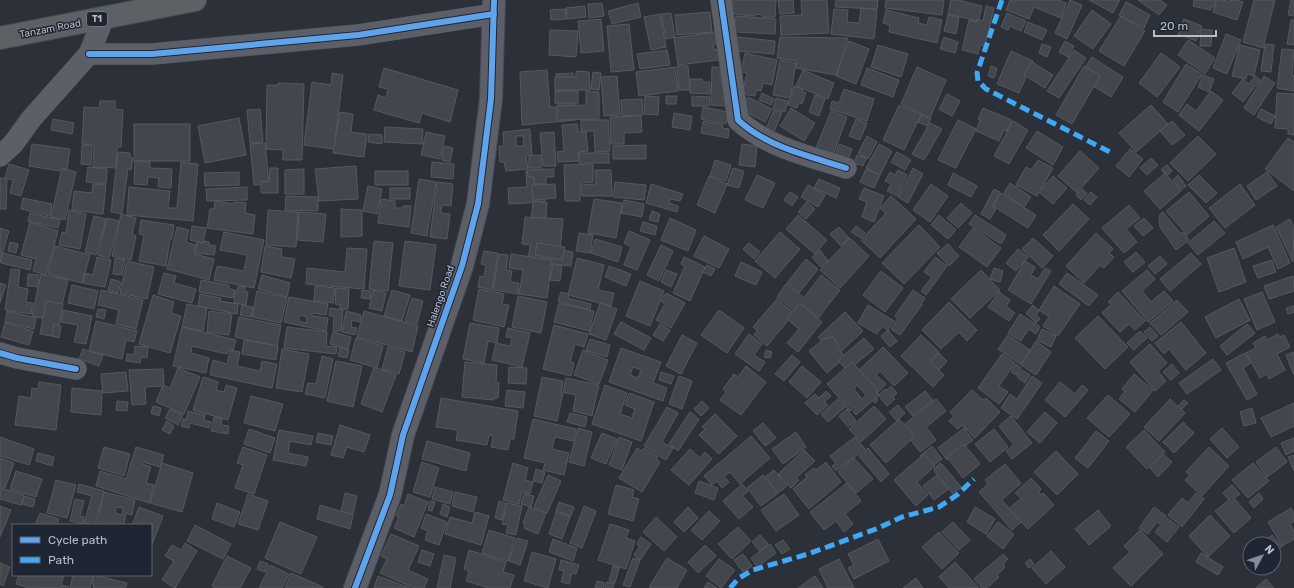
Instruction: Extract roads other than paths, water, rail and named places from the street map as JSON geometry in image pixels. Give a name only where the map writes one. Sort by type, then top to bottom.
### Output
[{"type":"highway","name":"Tanzam Road","points":[[0,38],[195,0]]},
{"type":"street","points":[[722,0],[738,120],[749,130],[774,144],[846,168]]},
{"type":"street","points":[[89,54],[152,54],[358,35],[494,7]]},
{"type":"street","name":"Halengo Road","points":[[355,588],[390,495],[403,435],[462,266],[478,204],[491,99],[494,7]]},
{"type":"street","points":[[0,156],[13,144],[32,118],[89,54],[104,17]]},
{"type":"street","points":[[0,353],[17,358],[76,368]]}]
